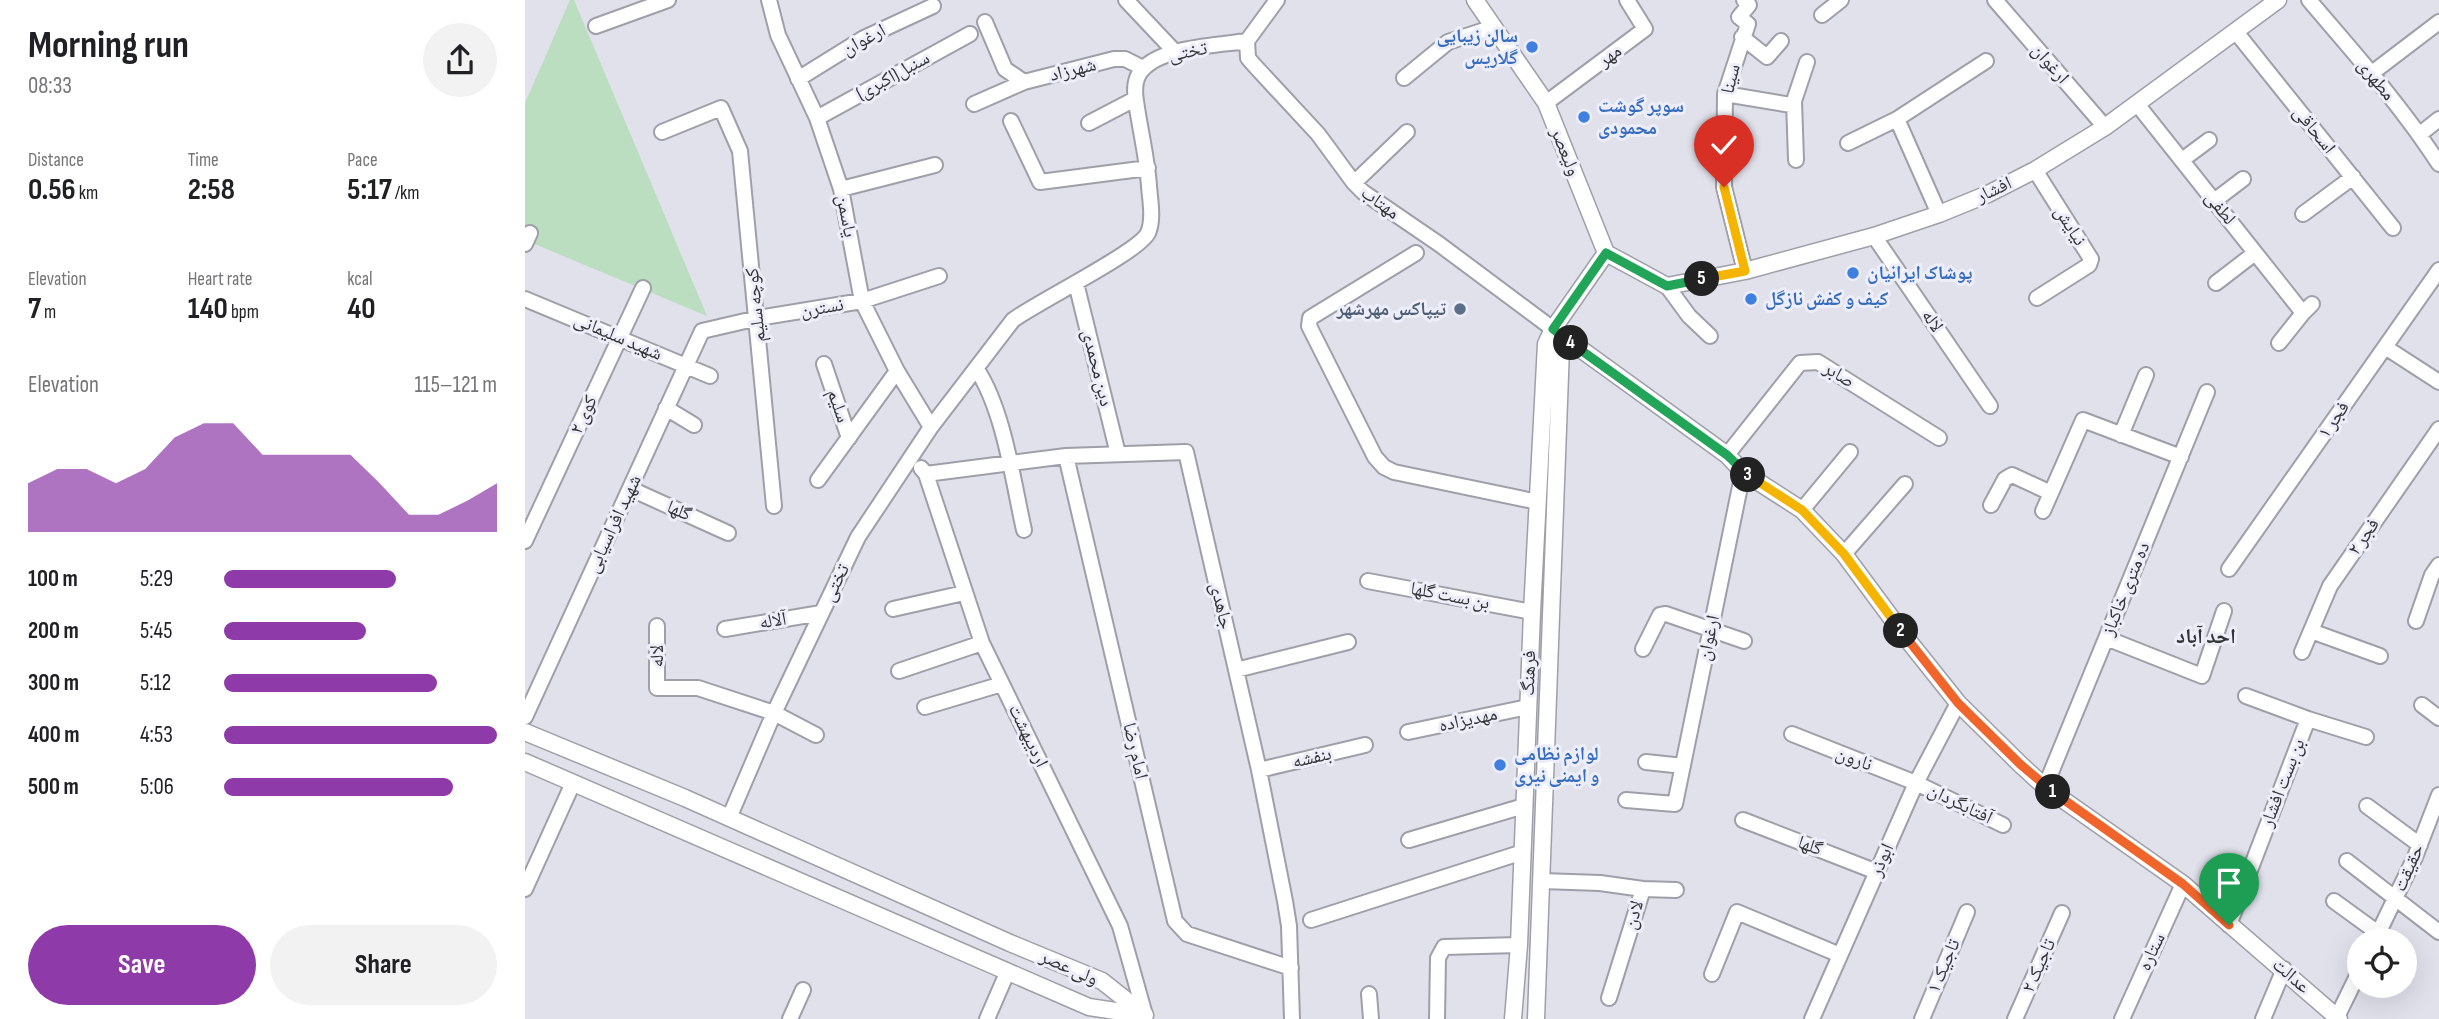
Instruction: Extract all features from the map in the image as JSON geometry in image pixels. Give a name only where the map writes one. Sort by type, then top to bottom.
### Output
[{"type":"street","points":[[596,26],[668,0]]},
{"type":"street","name":"یاسمن","points":[[769,0],[778,36],[817,118],[841,189],[862,301],[897,371],[931,427]]},
{"type":"street","points":[[1126,0],[1176,52]]},
{"type":"street","name":"ولیعصر","points":[[1475,0],[1546,103],[1606,253]]},
{"type":"street","name":"مهر","points":[[1546,103],[1644,31],[1644,26],[1627,0]]},
{"type":"street","name":"سینا","points":[[1744,0],[1749,5],[1739,17],[1748,24],[1725,94],[1724,187],[1745,271]]},
{"type":"street","points":[[1822,15],[1841,0]]},
{"type":"street","name":"ارغوان","points":[[1995,0],[2105,127]]},
{"type":"street","name":"افشار","points":[[1667,286],[1745,271],[1874,236],[1988,194],[2035,170],[2105,127],[2278,0]]},
{"type":"street","name":"مطهری","points":[[2309,0],[2372,73],[2420,134],[2439,164]]},
{"type":"street","points":[[1247,41],[1274,1]]},
{"type":"street","name":"ارغوان","points":[[798,79],[864,38],[933,6]]},
{"type":"street","name":"شهرزاد","points":[[985,22],[1005,69],[1024,82],[1114,60],[1125,59],[1143,68]]},
{"type":"street","points":[[2372,73],[2439,22]]},
{"type":"street","points":[[1404,78],[1448,42],[1493,27]]},
{"type":"street","name":"اسحاقی","points":[[2236,32],[2393,228]]},
{"type":"street","name":"سنبل(اکبری)","points":[[817,118],[969,34]]},
{"type":"street","points":[[1742,37],[1767,57],[1781,41]]},
{"type":"street","name":"تختی","points":[[729,818],[774,713],[858,537],[931,427],[1013,320],[1030,307],[1076,283],[1136,246],[1147,234],[1151,212],[1148,168],[1135,99],[1136,81],[1143,68],[1156,59],[1176,52],[1247,41]]},
{"type":"street","name":"مهتاب","points":[[1247,41],[1246,50],[1254,65],[1318,134],[1363,192],[1439,244],[1553,329]]},
{"type":"street","points":[[1848,143],[1897,119],[1986,61]]},
{"type":"street","points":[[1796,160],[1794,101],[1807,62]]},
{"type":"street","points":[[974,104],[1024,82]]},
{"type":"street","points":[[1725,94],[1791,105],[1794,101]]},
{"type":"street","points":[[1089,123],[1135,99]]},
{"type":"street","name":"لطفی","points":[[2137,104],[2255,253],[2307,308],[2279,343]]},
{"type":"street","name":"کوچه سلیم","points":[[662,132],[722,108],[740,151],[774,506]]},
{"type":"street","points":[[1897,119],[1939,214]]},
{"type":"street","points":[[2420,134],[2439,119]]},
{"type":"street","points":[[1011,121],[1040,182],[1148,168]]},
{"type":"street","points":[[1354,183],[1407,132]]},
{"type":"street","points":[[2182,160],[2209,140]]},
{"type":"street","points":[[841,189],[935,165]]},
{"type":"street","name":"نیایش","points":[[2035,170],[2091,258],[2089,265],[2037,298]]},
{"type":"street","points":[[2303,214],[2353,177]]},
{"type":"street","points":[[2214,201],[2243,179]]},
{"type":"street","name":"لاله","points":[[1874,236],[1990,406]]},
{"type":"street","points":[[1416,253],[1310,318],[1309,326],[1375,457],[1384,467],[1394,472],[1538,502]]},
{"type":"street","points":[[1606,253],[1667,286],[1689,316],[1710,336]]},
{"type":"street","name":"فرهنگ","points":[[1513,1019],[1519,945],[1546,344],[1553,329],[1606,253]]},
{"type":"street","points":[[2216,283],[2255,253]]},
{"type":"street","name":"فجر ۱","points":[[2229,569],[2439,270]]},
{"type":"street","name":"نسترن","points":[[702,331],[758,318],[862,301],[939,276]]},
{"type":"street","name":"دین محمدی","points":[[1076,283],[1118,454]]},
{"type":"street","name":"کوی ۲","points":[[525,541],[643,288]]},
{"type":"street","name":"شهید سلیمانی","points":[[525,299],[710,376]]},
{"type":"street","name":"فرهنگ","points":[[1536,1019],[1561,348],[1553,329]]},
{"type":"street","name":"عدالت","points":[[1553,329],[1727,455],[1743,472],[1802,510],[1844,554],[1958,703],[2045,787],[2183,884],[2338,1018]]},
{"type":"street","name":"شهید افراسیابی","points":[[525,717],[702,331]]},
{"type":"street","points":[[2385,347],[2439,382]]},
{"type":"street","name":"صابر","points":[[1727,455],[1800,363],[1809,361],[1829,368],[1939,438]]},
{"type":"street","name":"سلیم","points":[[818,480],[849,438],[824,364]]},
{"type":"street","points":[[976,368],[988,385],[1024,530]]},
{"type":"street","points":[[849,438],[897,371]]},
{"type":"street","points":[[2121,435],[2146,375]]},
{"type":"street","name":"ده متری خاکباز","points":[[2045,787],[2207,392]]},
{"type":"street","points":[[666,408],[694,425]]},
{"type":"street","points":[[2043,511],[2083,421],[2181,457]]},
{"type":"street","name":"فجر ۲","points":[[2302,652],[2330,586],[2439,429]]},
{"type":"street","name":"جاهدی","points":[[926,474],[1066,456],[1186,452],[1259,770],[1285,901],[1291,968],[1291,1019]]},
{"type":"street","points":[[1802,510],[1850,452]]},
{"type":"street","name":"امام رضا","points":[[1066,456],[1175,921],[1187,934],[1291,968]]},
{"type":"street","name":"اردیبهشت","points":[[913,457],[926,474],[982,643],[1120,926],[1147,1018]]},
{"type":"street","name":"ارغوان","points":[[1626,800],[1675,804],[1743,472]]},
{"type":"street","points":[[1991,505],[2004,479],[2012,475],[2050,493]]},
{"type":"street","points":[[1844,554],[1905,484]]},
{"type":"street","name":"گلها","points":[[631,489],[728,533]]},
{"type":"street","points":[[2416,621],[2432,575],[2439,565]]},
{"type":"street","name":"بن بست گلها","points":[[1368,581],[1532,611]]},
{"type":"street","points":[[893,609],[964,593]]},
{"type":"street","points":[[2106,638],[2202,676],[2224,611]]},
{"type":"street","name":"آلاله","points":[[725,629],[821,613]]},
{"type":"street","points":[[1643,649],[1660,615],[1671,615],[1744,641]]},
{"type":"street","name":"لاله","points":[[657,626],[657,688],[698,688],[774,713]]},
{"type":"street","points":[[2311,631],[2380,656]]},
{"type":"street","points":[[1236,670],[1348,642]]},
{"type":"street","points":[[899,671],[982,643]]},
{"type":"street","points":[[925,708],[1002,684]]},
{"type":"street","points":[[2246,696],[2366,737]]},
{"type":"street","name":"ابوذر","points":[[1812,1019],[1916,783],[1958,703]]},
{"type":"street","points":[[2422,705],[2439,718]]},
{"type":"street","name":"مهدیزاده","points":[[1408,733],[1528,707]]},
{"type":"street","points":[[774,713],[817,735]]},
{"type":"street","name":"بن بست افشار","points":[[2229,925],[2308,719]]},
{"type":"street","name":"ولی عصر","points":[[525,732],[1102,981],[1147,1018]]},
{"type":"street","name":"نارون","points":[[1792,734],[1916,783]]},
{"type":"street","name":"بنفشه","points":[[1259,770],[1365,745]]},
{"type":"street","name":"ولی عصر","points":[[525,762],[1089,1007],[1147,1018]]},
{"type":"street","points":[[1646,762],[1683,766]]},
{"type":"street","points":[[525,890],[573,783]]},
{"type":"street","name":"آفتابگردان","points":[[1916,783],[2003,825]]},
{"type":"street","name":"حقیقت","points":[[2380,928],[2420,845],[2439,795]]},
{"type":"street","points":[[1409,840],[1524,806]]},
{"type":"street","points":[[2367,806],[2420,845]]},
{"type":"street","name":"گلها","points":[[1743,820],[1877,872]]},
{"type":"street","points":[[1311,920],[1523,852]]},
{"type":"street","points":[[2347,861],[2439,932]]},
{"type":"street","name":"لادن","points":[[1542,881],[1599,883],[1643,889],[1609,998]]},
{"type":"street","name":"ستاره","points":[[2122,1019],[2183,884]]},
{"type":"street","points":[[1643,889],[1676,890]]},
{"type":"street","points":[[2334,901],[2366,928]]},
{"type":"street","points":[[1712,974],[1737,912],[1840,955]]},
{"type":"street","name":"تاجیک ۱","points":[[1922,1019],[1967,912]]},
{"type":"street","name":"تاجیک ۲","points":[[2015,1019],[2062,913]]},
{"type":"street","points":[[1437,1019],[1438,958],[1444,947],[1519,945]]},
{"type":"street","points":[[2263,1019],[2284,969]]},
{"type":"street","points":[[987,1019],[1007,973]]},
{"type":"street","points":[[790,1019],[803,990]]},
{"type":"street","points":[[1369,994],[1371,1019]]},
{"type":"street","points":[[2338,1018],[2347,998]]},
{"type":"green space","points":[[570,0],[574,0],[707,316],[525,240],[525,103]]},
{"type":"place","name":"سالن زیبایی گلاریس","points":[[1532,47]]},
{"type":"place","name":"سوپر گوشت محمودی","points":[[1584,117]]},
{"type":"place","name":"پوشاک ایرانیان","points":[[1853,273]]},
{"type":"place","name":"کیف و کفش نازگل","points":[[1751,299]]},
{"type":"place","name":"تیپاکس مهرشهر","points":[[1460,309]]},
{"type":"place","name":"لوازم نظامی و ایمنی نیری","points":[[1500,765]]},
{"type":"district","name":"احد آباد","points":[[2206,636]]},
{"type":"route","points":[[1724,187],[1745,271],[1667,286],[1606,253],[1553,329],[1727,455],[1743,472],[1802,510],[1844,554],[1958,703],[2020,764],[2045,787],[2183,884],[2229,925]]}]
